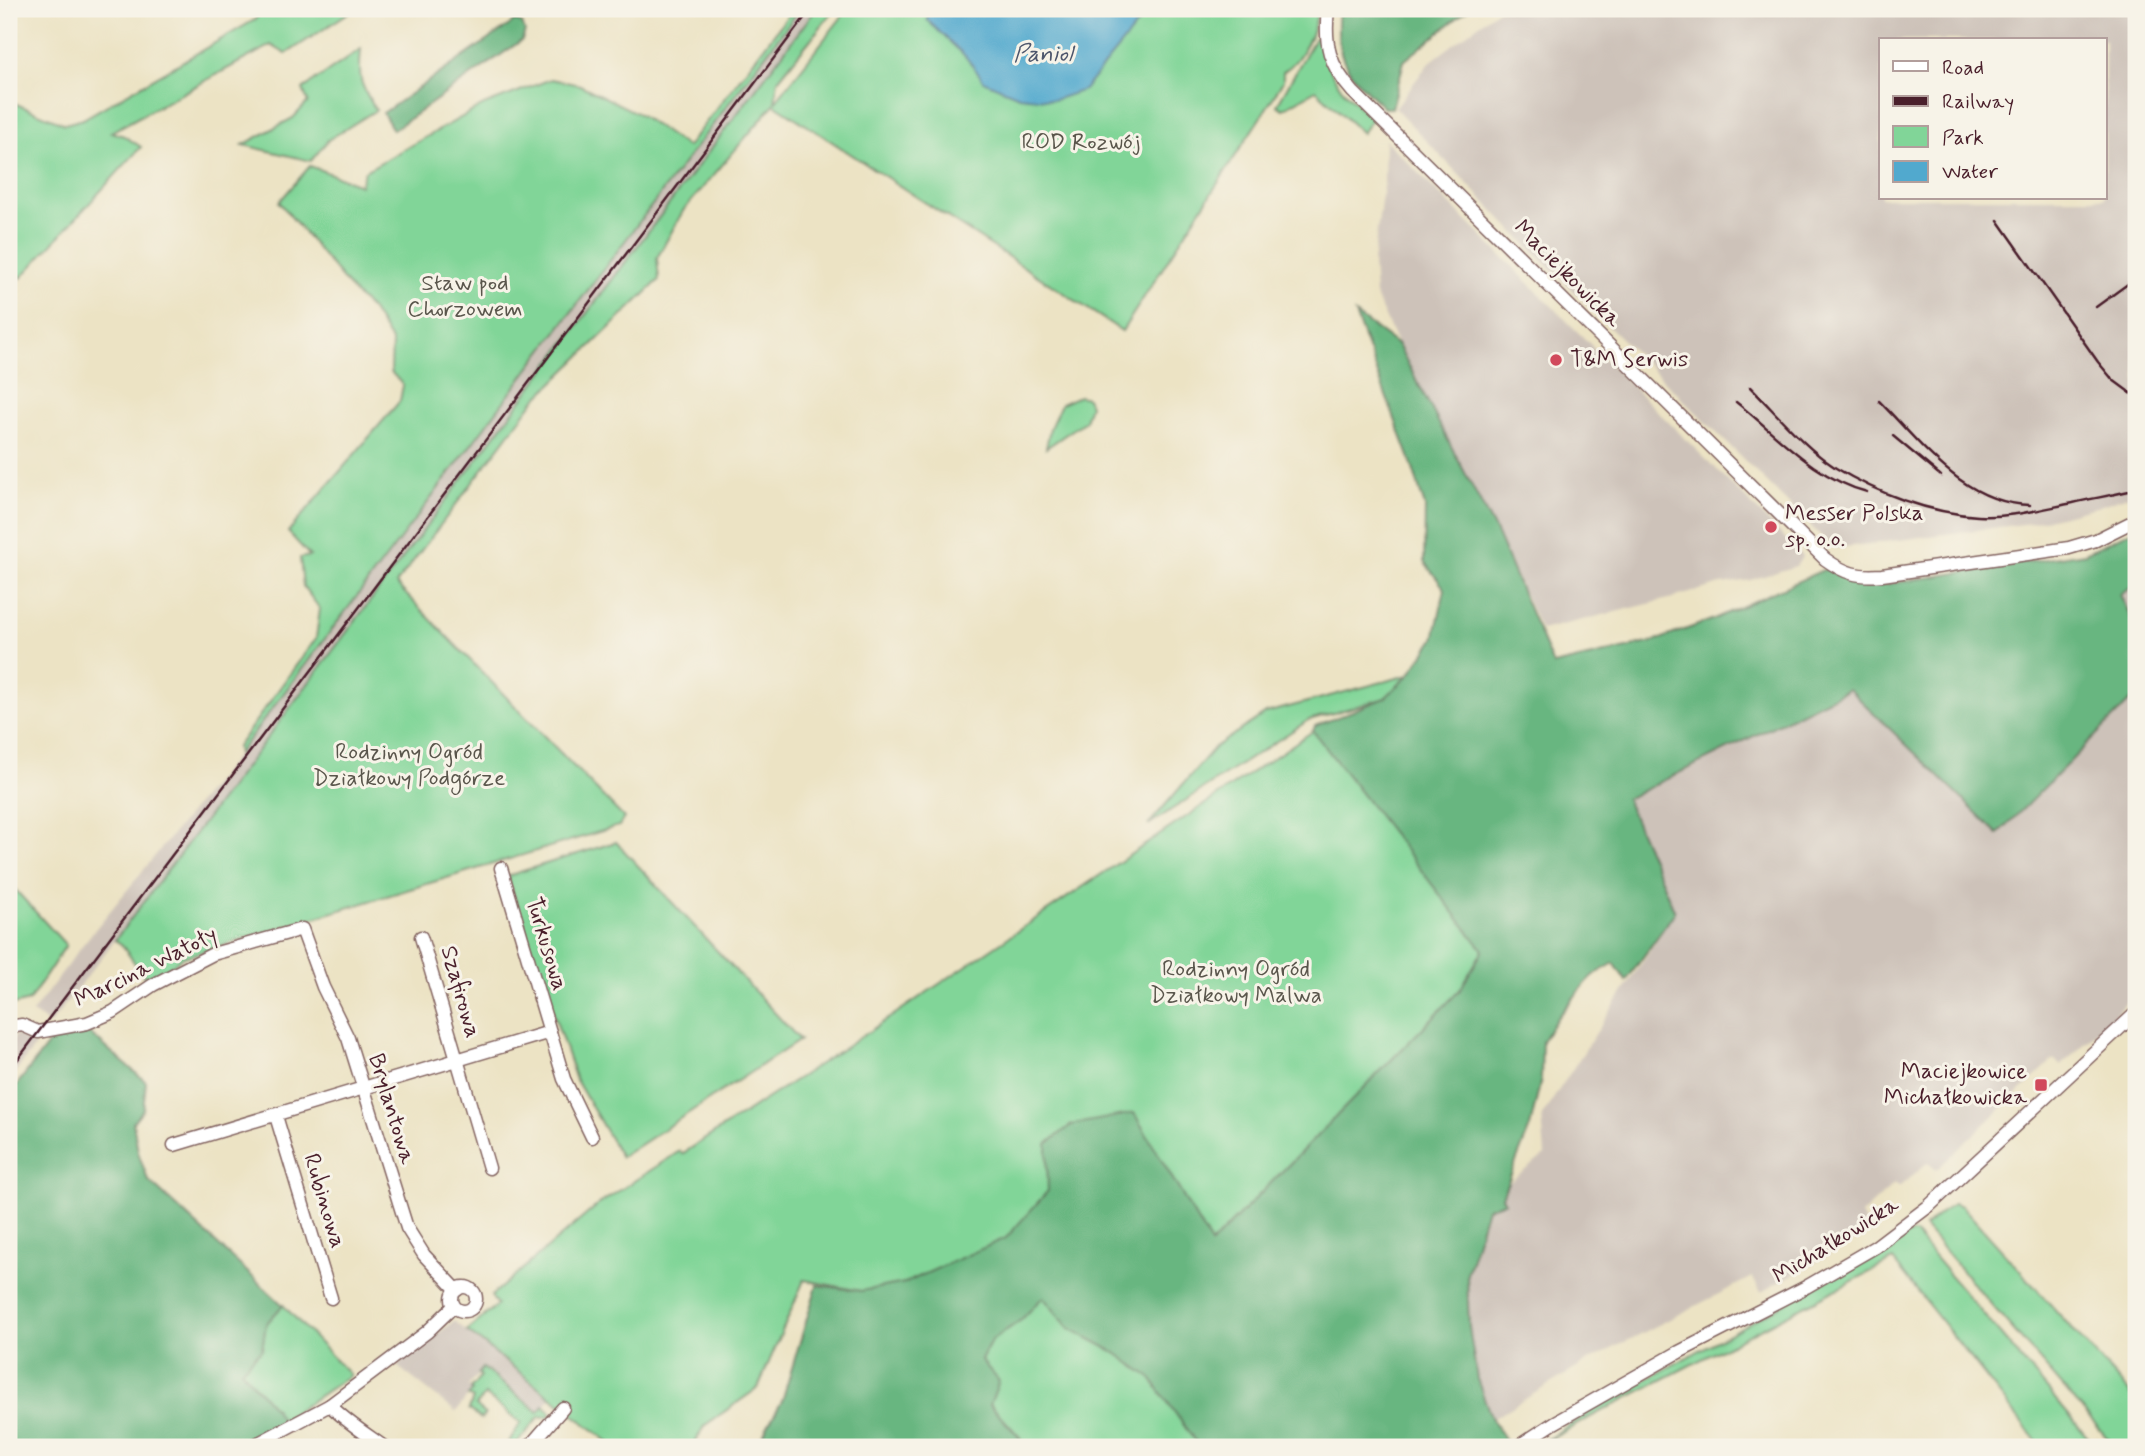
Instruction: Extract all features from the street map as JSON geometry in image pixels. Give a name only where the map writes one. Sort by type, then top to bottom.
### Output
[{"type":"street","name":"Maciejkowicka","points":[[1328,9],[1328,51],[1336,70],[1348,87],[1821,555],[1840,570],[1858,576],[1882,575],[2069,548],[2096,540],[2136,520]]},
{"type":"street","name":"Turkusowa","points":[[501,868],[564,1079],[593,1137]]},
{"type":"street","name":"Marcina Watoły","points":[[9,1027],[22,1025],[38,1032],[87,1023],[113,1012],[153,985],[213,954],[302,929]]},
{"type":"street","name":"Brylantowa","points":[[302,929],[323,987],[345,1030],[407,1228],[424,1255],[457,1290]]},
{"type":"street","name":"Szafirowa","points":[[421,937],[489,1168]]},
{"type":"street","name":"Michałkowicka","points":[[1517,1447],[1679,1352],[1806,1287],[1875,1247],[1929,1206],[2136,1013]]},
{"type":"street","points":[[457,1060],[550,1032]]},
{"type":"street","name":"Szafirowa","points":[[364,1089],[457,1060]]},
{"type":"street","points":[[173,1145],[364,1089]]},
{"type":"street","name":"Rubinowa","points":[[276,1116],[331,1298]]},
{"type":"street","points":[[469,1289],[475,1296],[474,1305],[467,1310],[458,1310],[452,1298],[457,1290],[469,1289]]},
{"type":"street","points":[[251,1447],[266,1444],[330,1405],[427,1332],[454,1306]]},
{"type":"street","points":[[330,1405],[343,1418],[351,1421],[384,1447]]},
{"type":"street","points":[[529,1447],[563,1408]]},
{"type":"shaded area","points":[[800,9],[816,9],[115,940],[50,1024],[32,1013],[84,943],[238,754]]},
{"type":"shaded area","points":[[1499,9],[2136,9],[2136,493],[2096,507],[2031,523],[1837,548],[1826,541],[1511,229],[1395,108],[1429,63]]},
{"type":"shaded area","points":[[1385,140],[1803,556],[1796,566],[1751,580],[1721,584],[1541,630],[1496,532],[1398,345],[1375,295],[1373,262],[1384,180]]},
{"type":"shaded area","points":[[2136,584],[2136,627],[2120,595]]},
{"type":"shaded area","points":[[1849,689],[1998,834],[2136,695],[2136,993],[2061,1066],[2054,1059],[1936,1170],[1928,1162],[1899,1187],[1895,1183],[1861,1215],[1870,1232],[1761,1292],[1752,1277],[1588,1361],[1492,1419],[1477,1379],[1469,1327],[1467,1274],[1488,1208],[1505,1202],[1501,1197],[1508,1183],[1545,1155],[1542,1116],[1675,912],[1626,799]]},
{"type":"shaded area","points":[[16,1034],[35,1046],[9,1080],[9,1044]]},
{"type":"shaded area","points":[[454,1321],[551,1397],[539,1412],[483,1368],[468,1386],[472,1390],[456,1412],[397,1366]]},
{"type":"green space","points":[[258,9],[354,9],[286,54],[271,45],[111,132],[124,136],[141,147],[21,278],[9,265],[9,101],[65,124],[83,119],[256,19]]},
{"type":"green space","name":"Staw pod Chorzowem","points":[[793,9],[800,9],[238,754],[237,747],[316,638],[320,609],[303,586],[300,558],[310,556],[288,532],[400,401],[403,385],[391,372],[392,342],[371,309],[355,294],[279,202],[310,166],[360,185],[365,171],[484,105],[551,79],[580,85],[639,114],[687,147]]},
{"type":"green space","points":[[816,9],[835,9],[778,80],[775,102],[848,9],[1318,9],[1311,35],[1302,52],[1283,72],[1283,81],[1271,101],[1122,331],[774,104],[683,211],[657,258],[659,280],[534,401],[396,584],[624,818],[619,826],[181,958],[163,973],[147,980],[121,944],[115,940]]},
{"type":"green space","points":[[1339,9],[1468,9],[1404,61],[1392,108],[1384,108],[1361,86],[1341,54]]},
{"type":"green space","points":[[515,21],[522,23],[525,31],[522,40],[393,130],[383,113]]},
{"type":"green space","points":[[1315,38],[1319,38],[1332,74],[1342,89],[1372,119],[1362,133],[1316,90],[1283,109],[1277,105]]},
{"type":"green space","points":[[361,49],[361,81],[376,110],[328,140],[311,161],[243,145],[293,118],[308,102],[303,89]]},
{"type":"green space","points":[[1355,314],[1398,345],[1496,532],[1553,665],[1652,642],[1714,619],[1825,569],[1855,583],[1887,584],[2085,553],[2136,529],[2136,584],[2120,595],[2136,627],[2136,695],[1998,834],[1849,689],[1626,799],[1675,912],[1626,981],[1614,963],[1592,976],[1559,1015],[1542,1041],[1541,1079],[1530,1127],[1502,1197],[1505,1202],[1487,1208],[1467,1274],[1469,1327],[1477,1379],[1492,1419],[1508,1445],[1506,1447],[1194,1447],[1197,1444],[1150,1377],[1113,1351],[1069,1328],[1043,1297],[1021,1320],[991,1341],[981,1360],[999,1381],[990,1405],[1020,1438],[1022,1447],[756,1447],[782,1401],[817,1285],[861,1291],[905,1283],[1006,1238],[1048,1191],[1047,1144],[1071,1125],[1134,1113],[1211,1244],[1460,990],[1483,950],[1313,731],[1315,726],[1385,698],[1409,675],[1434,639],[1445,589],[1424,562],[1425,507],[1410,459]]},
{"type":"green space","points":[[1079,396],[1087,398],[1090,405],[1085,421],[1046,448],[1050,428],[1061,404]]},
{"type":"green space","points":[[1409,675],[1385,698],[1309,720],[1148,825],[1215,747],[1266,713]]},
{"type":"green space","name":"Rodzinny Ogród Działkowy Malwa","points":[[1313,731],[1483,950],[1460,990],[1211,1244],[1134,1113],[1047,1144],[1048,1191],[1007,1238],[905,1283],[861,1291],[804,1280],[758,1388],[704,1426],[693,1447],[615,1447],[467,1331],[497,1305],[491,1296],[599,1204],[680,1151],[682,1154],[861,1037]]},
{"type":"green space","points":[[616,842],[800,1040],[621,1157],[576,1080],[507,876]]},
{"type":"green space","points":[[9,883],[66,945],[29,1001],[9,1006]]},
{"type":"green space","points":[[85,1029],[146,1082],[143,1109],[133,1122],[138,1152],[148,1180],[283,1305],[266,1324],[262,1349],[241,1370],[282,1421],[238,1447],[9,1447],[9,1095],[53,1038],[69,1036]]},
{"type":"green space","points":[[1954,1203],[1962,1206],[2136,1400],[2136,1447],[2115,1447],[1924,1227]]},
{"type":"green space","points":[[1910,1234],[1915,1234],[2096,1447],[2041,1447],[1893,1260],[1536,1447],[1593,1409]]},
{"type":"green space","points":[[1043,1296],[1069,1328],[1113,1351],[1150,1377],[1197,1444],[1194,1447],[1022,1447],[1020,1437],[990,1404],[981,1360],[991,1341],[1021,1320]]},
{"type":"green space","points":[[283,1305],[350,1375],[282,1421],[241,1370],[262,1349],[266,1324]]},
{"type":"green space","points":[[483,1368],[539,1412],[544,1405],[551,1412],[550,1416],[539,1417],[515,1446],[509,1441],[521,1423],[485,1395],[476,1406],[485,1414],[481,1419],[469,1409],[473,1399],[468,1396]]},
{"type":"water","name":"Paniol","points":[[929,9],[1144,9],[1144,16],[1084,90],[1054,100],[1019,96],[985,82],[965,56],[927,20]]},
{"type":"railway","points":[[9,1071],[811,9]]},
{"type":"railway","points":[[1998,220],[2098,362],[2113,380],[2136,397]]},
{"type":"railway","points":[[2096,307],[2136,278]]},
{"type":"railway","points":[[1750,387],[1824,460],[1869,486],[1922,506],[1960,514],[2002,516],[2136,489]]},
{"type":"railway","points":[[1879,401],[1928,453],[1965,483],[2006,502],[2030,505]]},
{"type":"railway","points":[[1736,402],[1813,466],[1830,477],[1867,492]]},
{"type":"railway","points":[[1893,436],[1941,476]]},
{"type":"place","name":"T&M Serwis","points":[[1556,360]]},
{"type":"place","name":"Messer Polska sp. o.o.","points":[[1771,527]]},
{"type":"place","name":"Maciejkowice Michałkowicka","points":[[2041,1085]]},
{"type":"park label","name":"ROD Rozwój","points":[[1081,143]]},
{"type":"park label","name":"Rodzinny Ogród Działkowy Podgórze","points":[[409,766]]}]
